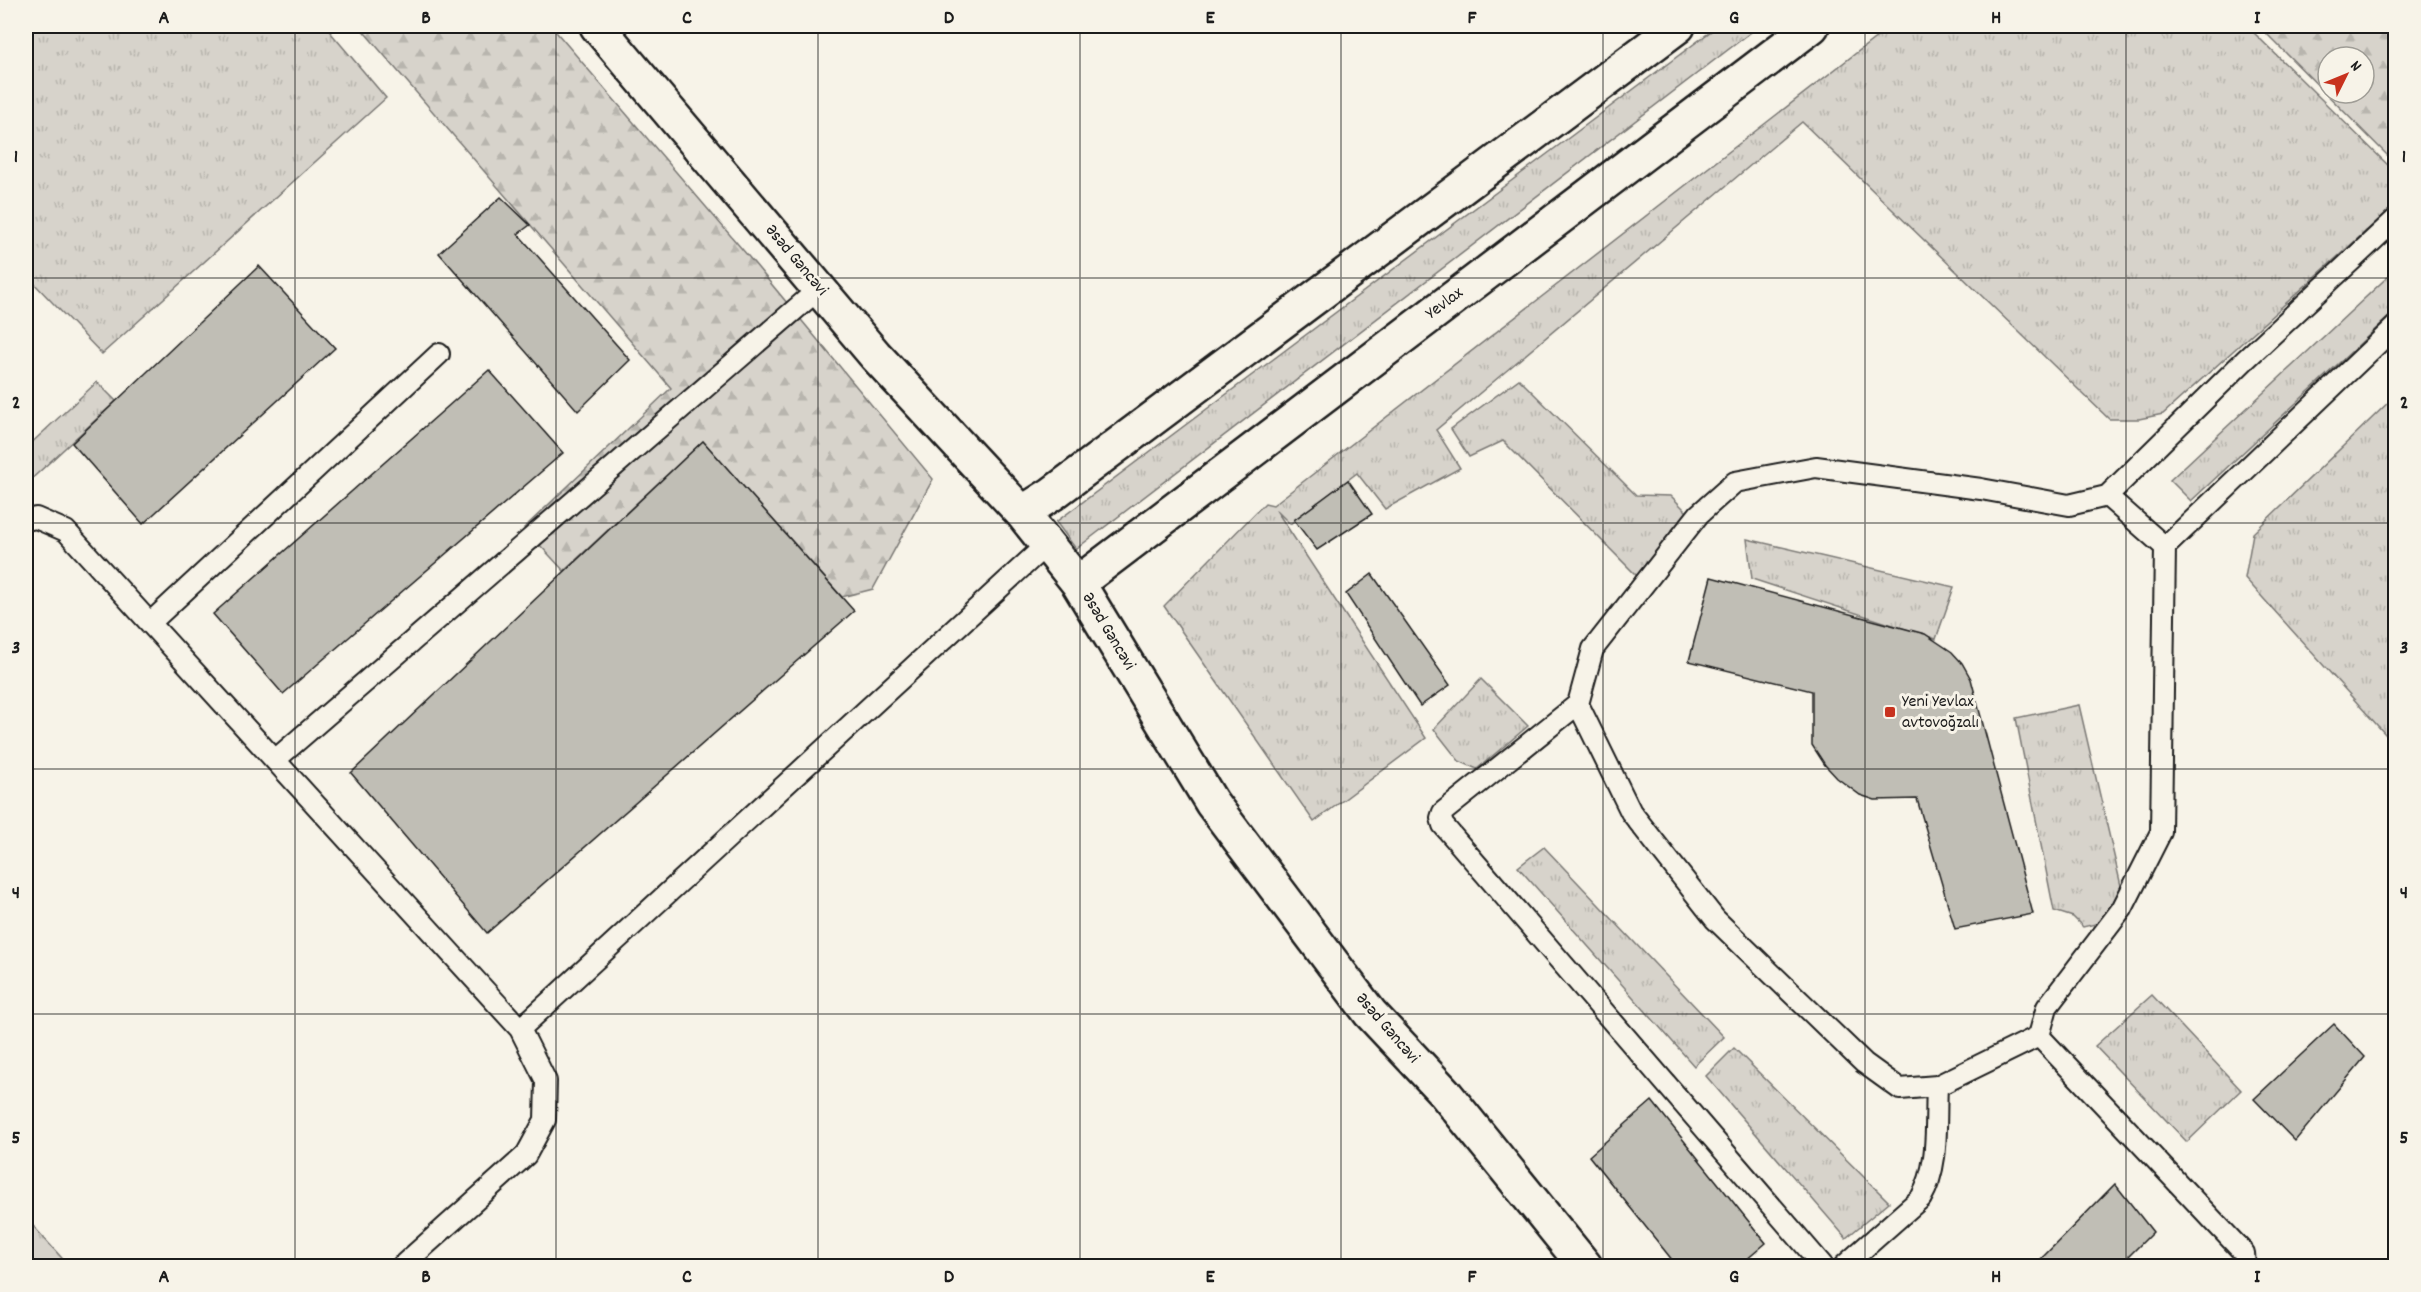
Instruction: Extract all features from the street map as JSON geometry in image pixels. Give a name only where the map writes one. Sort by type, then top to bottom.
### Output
[{"type":"street","name":"Əsəd Gəncəvi","points":[[597,26],[875,355],[1022,513],[1078,583],[1212,803],[1370,1013],[1444,1092],[1585,1266]]},
{"type":"street","points":[[1022,513],[1052,494],[1678,26]]},
{"type":"street","name":"Yevlax","points":[[1078,583],[1812,26]]},
{"type":"lane","points":[[1823,1266],[1443,825],[1441,818],[1443,812],[1578,704],[1593,649],[1698,514],[1735,482],[1816,467],[1981,489],[2070,505],[2107,496],[2245,360],[2396,219]]},
{"type":"lane","points":[[275,760],[820,288]]},
{"type":"lane","points":[[1578,704],[1631,812],[1715,919],[1873,1070],[1900,1089],[1937,1086],[2039,1036],[2047,1007],[2122,909],[2161,832],[2165,547],[2396,326]]},
{"type":"lane","points":[[150,623],[438,354]]},
{"type":"lane","points":[[2107,496],[2165,547]]},
{"type":"lane","points":[[26,520],[36,518],[66,531],[520,1029],[546,1081],[545,1120],[526,1155],[402,1266]]},
{"type":"lane","points":[[520,1029],[1046,545]]},
{"type":"lane","points":[[2039,1036],[2244,1253],[2245,1266]]},
{"type":"lane","points":[[1844,1266],[1921,1198],[1928,1186],[1933,1168],[1937,1086]]},
{"type":"green space","points":[[32,26],[325,26],[386,98],[102,354],[26,275],[26,31]]},
{"type":"green space","points":[[359,26],[551,26],[754,263],[933,479],[873,589],[842,597],[703,441],[564,571],[524,528],[671,388]]},
{"type":"green space","points":[[1718,26],[1759,26],[1076,549],[1056,522]]},
{"type":"green space","points":[[1891,26],[2247,26],[2316,94],[2316,105],[2327,105],[2395,172],[2395,205],[2163,414],[2139,419],[2109,419],[1802,122],[1436,430],[1460,468],[1385,509],[1357,473],[1290,524],[1276,510],[1426,738],[1314,822],[1164,606],[1265,503],[1273,505]]},
{"type":"green space","points":[[2259,26],[2395,26],[2395,163],[2337,105],[2376,105],[2376,45],[2316,45],[2316,83]]},
{"type":"green space","points":[[2395,270],[2395,311],[2191,501],[2170,480]]},
{"type":"green space","points":[[1519,379],[1636,495],[1671,496],[1687,512],[1638,577],[1503,441],[1469,457],[1451,429]]},
{"type":"green space","points":[[97,382],[116,401],[26,484],[26,448]]},
{"type":"green space","points":[[2395,396],[2395,745],[2245,578],[2253,533]]},
{"type":"green space","points":[[1747,539],[1954,587],[1936,639],[1752,579]]},
{"type":"green space","points":[[1481,679],[1528,726],[1477,769],[1459,761],[1434,729]]},
{"type":"green space","points":[[2079,705],[2128,916],[2083,927],[2073,917],[2054,911],[2016,718]]},
{"type":"green space","points":[[1544,847],[1724,1037],[1694,1066],[1518,867]]},
{"type":"green space","points":[[2152,995],[2241,1090],[2187,1142],[2095,1046]]},
{"type":"green space","points":[[1734,1048],[1889,1202],[1846,1238],[1706,1076]]},
{"type":"green space","points":[[26,1218],[69,1266],[26,1266]]},
{"type":"building","points":[[501,197],[530,225],[518,234],[630,360],[578,411],[439,253]]},
{"type":"building","points":[[259,266],[335,348],[143,524],[72,443]]},
{"type":"building","points":[[489,370],[563,453],[283,694],[213,614]]},
{"type":"building","points":[[703,441],[854,611],[487,933],[351,773]]},
{"type":"building","points":[[1348,480],[1372,514],[1317,550],[1294,520]]},
{"type":"building","points":[[1372,574],[1450,685],[1420,706],[1346,594]]},
{"type":"building","points":[[1711,577],[1925,634],[1952,652],[1962,663],[1971,679],[2033,914],[1955,929],[1917,799],[1875,800],[1860,795],[1837,778],[1812,745],[1812,691],[1689,661]]},
{"type":"building","points":[[2334,1024],[2365,1057],[2295,1141],[2254,1099]]},
{"type":"building","points":[[1652,1101],[1766,1243],[1739,1266],[1677,1266],[1589,1156]]},
{"type":"building","points":[[2115,1184],[2153,1232],[2119,1266],[2034,1266]]},
{"type":"place","name":"Yeni Yevlax avtovoğzalı","points":[[1890,712]]}]
